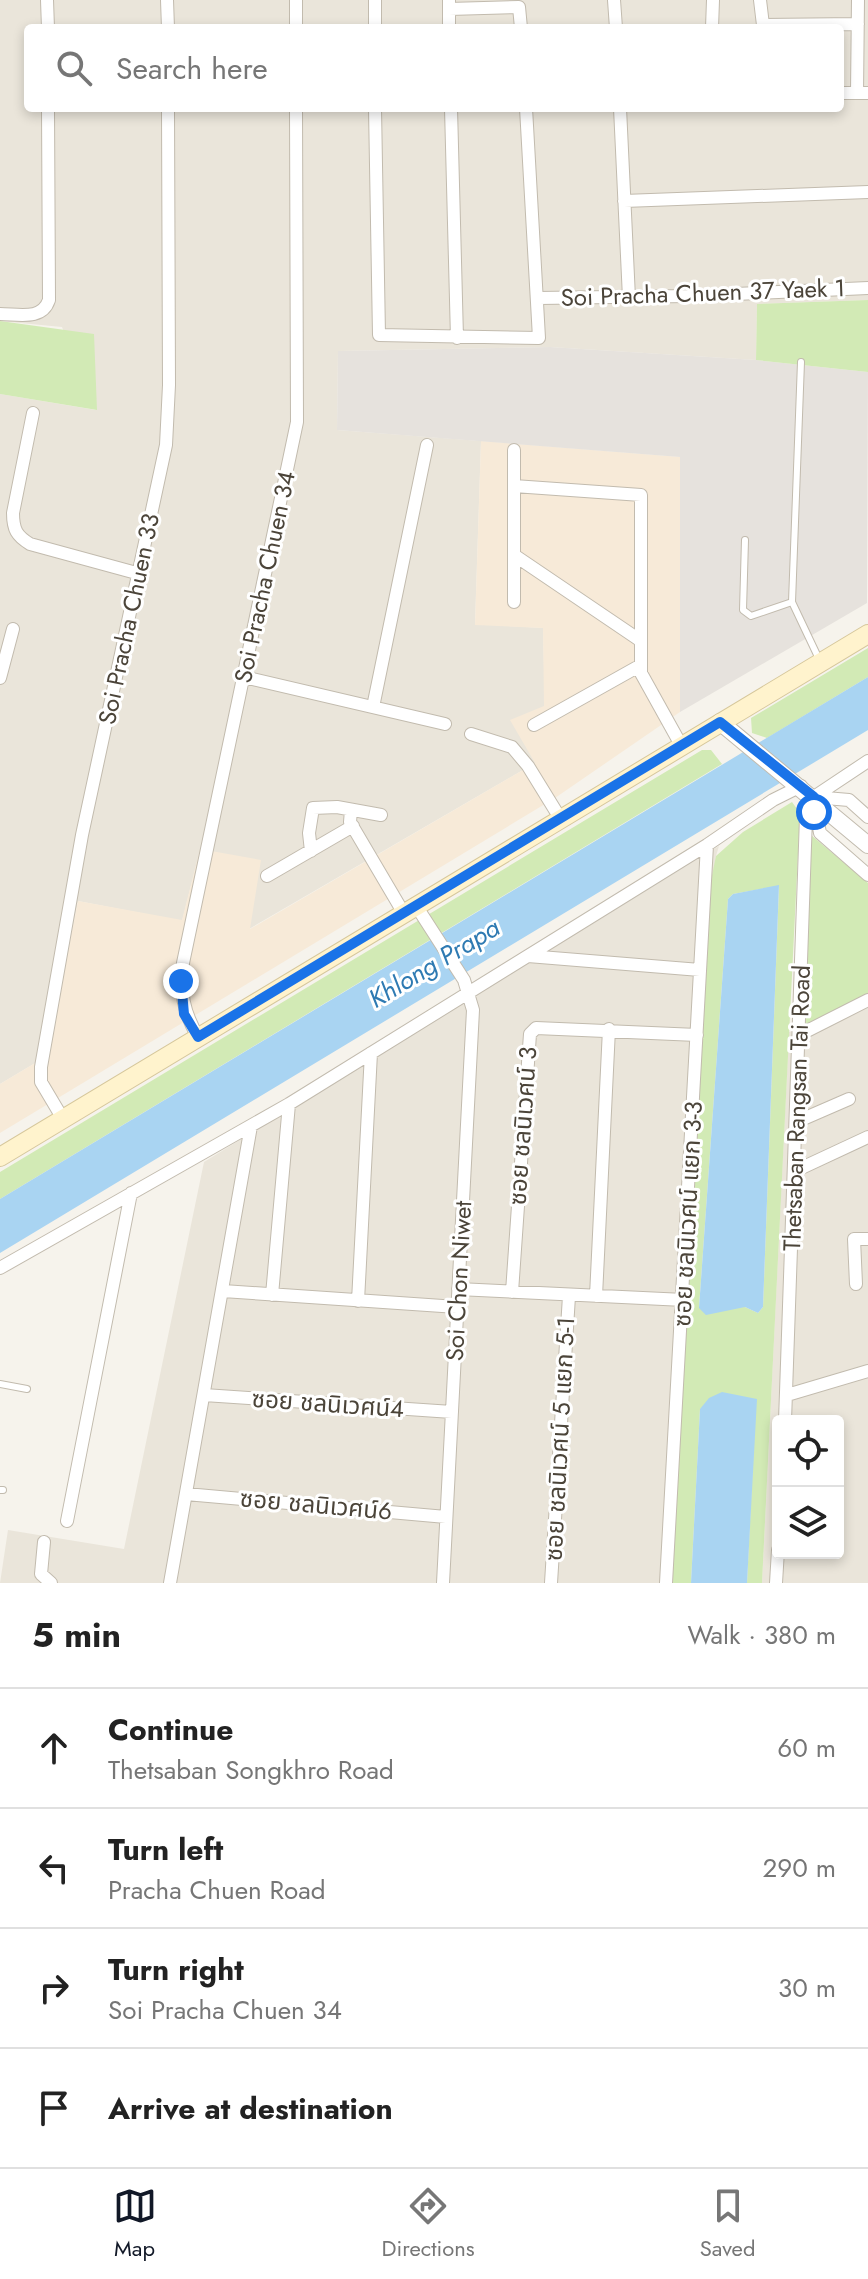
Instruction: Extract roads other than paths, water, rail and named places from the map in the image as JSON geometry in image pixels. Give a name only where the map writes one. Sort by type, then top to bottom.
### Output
[{"type":"main road","points":[[0,1157],[868,634]]},
{"type":"street","points":[[47,0],[48,24]]},
{"type":"street","points":[[167,0],[168,24]]},
{"type":"street","points":[[296,0],[296,24]]},
{"type":"street","points":[[375,0],[375,24]]},
{"type":"street","points":[[614,0],[616,24]]},
{"type":"street","points":[[712,24],[713,0]]},
{"type":"street","points":[[760,0],[763,24]]},
{"type":"street","points":[[449,4],[519,7],[521,24]]},
{"type":"street","points":[[770,24],[860,12],[862,93]]},
{"type":"street","points":[[0,314],[39,314],[46,310],[49,300],[48,112]]},
{"type":"street","name":"Soi Pracha Chuen 33","points":[[63,1119],[41,1082],[41,1067],[82,835],[166,445],[169,385],[168,112]]},
{"type":"street","name":"Soi Pracha Chuen 34","points":[[198,1037],[184,1014],[181,998],[183,963],[297,422],[296,112]]},
{"type":"street","points":[[375,112],[379,335],[539,338],[526,112]]},
{"type":"street","points":[[451,112],[457,338]]},
{"type":"street","points":[[620,112],[629,298]]},
{"type":"street","points":[[624,201],[868,192]]},
{"type":"street","name":"Soi Pracha Chuen 37 Yaek 1","points":[[538,298],[629,298],[868,288]]},
{"type":"street","points":[[33,413],[13,513],[13,527],[19,538],[30,544],[140,574]]},
{"type":"street","points":[[373,707],[427,445]]},
{"type":"street","points":[[514,450],[514,602]]},
{"type":"street","points":[[514,486],[641,495],[641,665],[647,687],[681,745]]},
{"type":"street","points":[[514,555],[641,641]]},
{"type":"street","points":[[0,678],[13,629]]},
{"type":"street","points":[[534,725],[641,665]]},
{"type":"street","points":[[244,677],[445,724]]},
{"type":"street","points":[[720,722],[802,787],[868,845]]},
{"type":"street","points":[[471,734],[512,747],[528,766],[560,818]]},
{"type":"street","points":[[0,1268],[289,1104],[707,845],[773,800],[868,761]]},
{"type":"street","points":[[802,787],[849,800],[868,817]]},
{"type":"street","points":[[802,787],[820,833],[868,875]]},
{"type":"street","name":"Thetsaban Rangsan Tai Road","points":[[785,1415],[806,817],[802,787]]},
{"type":"street","points":[[311,851],[309,833],[313,808],[381,815]]},
{"type":"street","points":[[267,876],[353,826],[351,810]]},
{"type":"street","name":"Soi Chon Niwet","points":[[353,826],[409,908],[432,931],[464,980],[473,1010],[443,1583]]},
{"type":"street","name":"ซอย ชลนิเวศน์ แยก 3-3","points":[[666,1583],[707,845]]},
{"type":"street","points":[[528,956],[700,970]]},
{"type":"street","points":[[799,1035],[868,1000]]},
{"type":"street","name":"ซอย ชลนิเวศน์ 3","points":[[512,1292],[530,1034],[536,1028],[697,1035]]},
{"type":"street","points":[[596,1296],[609,1029]]},
{"type":"street","points":[[358,1301],[371,1053]]},
{"type":"street","points":[[796,1122],[849,1099]]},
{"type":"street","points":[[272,1295],[289,1104]]},
{"type":"street","points":[[170,1583],[251,1126]]},
{"type":"street","points":[[795,1171],[868,1137]]},
{"type":"street","points":[[67,1521],[131,1193]]},
{"type":"street","points":[[856,1284],[854,1239],[868,1239]]},
{"type":"street","points":[[458,1289],[684,1300]]},
{"type":"street","points":[[223,1291],[457,1307]]},
{"type":"street","name":"ซอย ชลนิเวศน์ 5 แยก 5-1","points":[[551,1583],[569,1296]]},
{"type":"street","points":[[787,1395],[868,1371]]},
{"type":"street","name":"ซอย ชลนิเวศน์4","points":[[204,1395],[452,1412]]},
{"type":"street","name":"ซอย ชลนิเวศน์6","points":[[186,1494],[446,1517]]},
{"type":"street","points":[[44,1542],[41,1574],[51,1583]]},
{"type":"street","points":[[776,1583],[777,1559]]},
{"type":"lane","points":[[801,362],[792,602],[821,662]]},
{"type":"lane","points":[[745,540],[743,610],[751,616],[792,602]]},
{"type":"lane","points":[[0,1384],[27,1389]]},
{"type":"water","name":"Khlong Prapa","points":[[868,677],[868,730],[0,1253],[0,1199]]},
{"type":"water","points":[[779,885],[763,1307],[758,1313],[745,1307],[706,1315],[699,1308],[728,899],[733,894]]},
{"type":"water","points":[[722,1392],[757,1399],[747,1583],[691,1583],[700,1409],[709,1398]]}]
